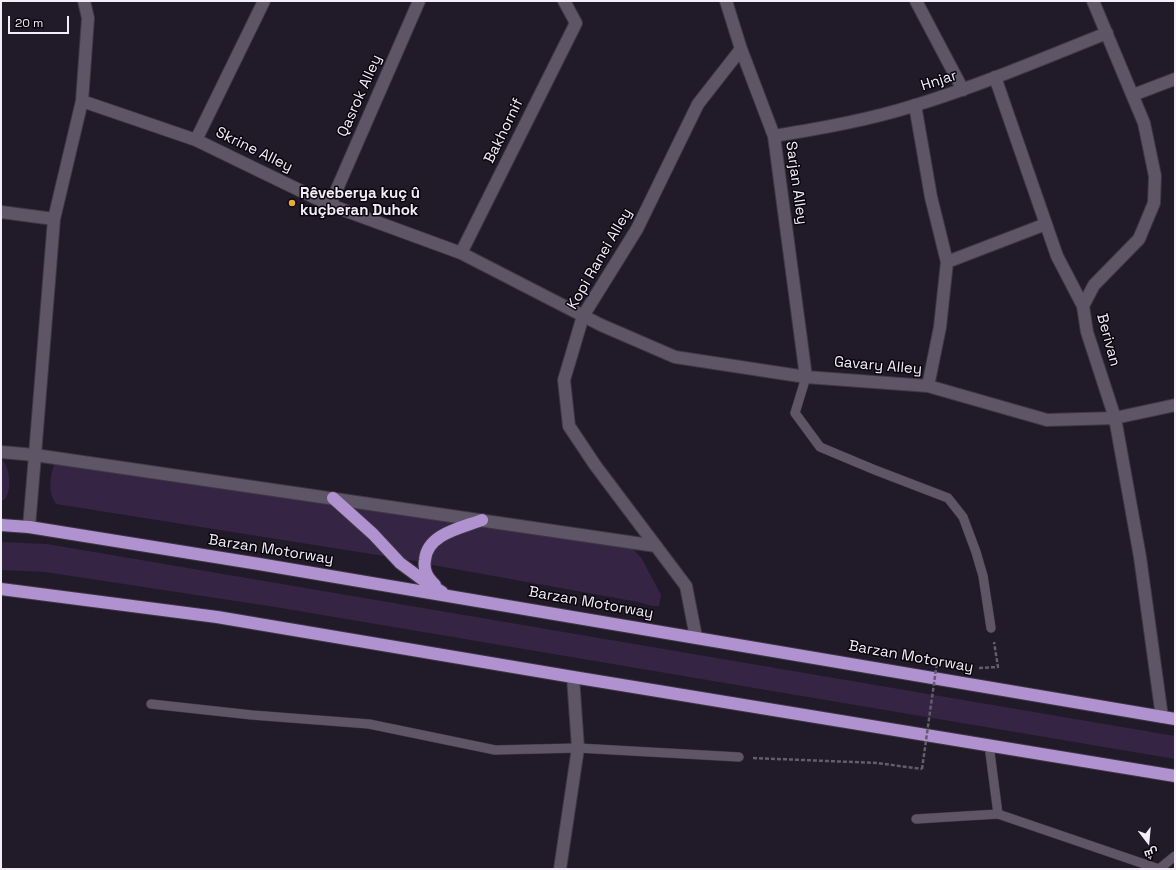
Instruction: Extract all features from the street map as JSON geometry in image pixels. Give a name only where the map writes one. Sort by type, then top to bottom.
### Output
[{"type":"highway","points":[[332,498],[367,529],[400,563],[448,596]]},
{"type":"highway","points":[[448,596],[428,577],[424,566],[425,553],[433,542],[445,534],[482,520]]},
{"type":"highway","name":"Barzan Motorway","points":[[1,525],[29,527],[448,596],[1175,719]]},
{"type":"highway","points":[[1,589],[217,617],[1175,776]]},
{"type":"street","points":[[29,527],[54,218],[82,101],[88,18],[84,1]]},
{"type":"street","points":[[196,140],[264,1]]},
{"type":"street","name":"Qasrok Alley","points":[[330,205],[419,1]]},
{"type":"street","name":"Bakhornif","points":[[461,253],[576,23],[564,1]]},
{"type":"street","name":"Sarjan Alley","points":[[726,1],[740,49],[774,136],[806,377]]},
{"type":"street","points":[[916,1],[963,90]]},
{"type":"street","name":"Berivan","points":[[1093,1],[1144,123],[1155,176],[1154,203],[1140,239],[1094,285],[1083,306],[1088,332],[1115,418],[1140,557],[1162,717]]},
{"type":"street","name":"Hnjar","points":[[774,136],[851,123],[915,105],[963,90],[1107,33]]},
{"type":"street","name":"Kopi Ranei Alley","points":[[696,637],[686,586],[596,466],[569,426],[564,380],[583,316],[637,229],[698,104],[740,49]]},
{"type":"street","points":[[995,77],[1057,256],[1083,306]]},
{"type":"street","points":[[1132,95],[1175,79]]},
{"type":"street","name":"Skrine Alley","points":[[82,101],[196,140],[330,205],[461,253],[583,316]]},
{"type":"street","points":[[915,105],[931,198],[947,262],[940,327],[928,386]]},
{"type":"street","points":[[1,212],[54,218]]},
{"type":"street","points":[[947,262],[1046,224]]},
{"type":"street","name":"Gavary Alley","points":[[583,316],[675,357],[806,377],[928,386],[1047,420],[1115,418],[1175,405]]},
{"type":"street","points":[[1,452],[35,455],[656,546]]},
{"type":"street","points":[[560,869],[578,748],[573,677]]},
{"type":"lane","points":[[806,377],[795,413],[820,447],[948,498],[962,517],[976,552],[983,576],[991,628]]},
{"type":"lane","points":[[151,704],[252,715],[369,724],[495,750],[578,748],[739,757]]},
{"type":"lane","points":[[989,745],[998,814]]},
{"type":"lane","points":[[916,819],[998,814],[1159,869],[1175,856]]},
{"type":"path","points":[[976,668],[998,667],[991,628]]},
{"type":"path","points":[[739,757],[878,763],[922,769],[937,662]]},
{"type":"shaded area","points":[[1,458],[7,467],[9,479],[9,491],[4,500],[1,500]]},
{"type":"shaded area","points":[[55,462],[333,501],[390,557],[56,504],[50,489]]},
{"type":"shaded area","points":[[345,505],[474,521],[451,529],[422,562],[398,558]]},
{"type":"shaded area","points":[[482,525],[630,545],[642,559],[661,595],[659,606],[652,606],[638,602],[427,564],[437,541]]},
{"type":"shaded area","points":[[1,542],[47,544],[1175,736],[1175,759],[275,607],[45,572],[1,570]]},
{"type":"place","name":"Rêveberya kuç û kuçberan Duhok","points":[[292,203]]}]
